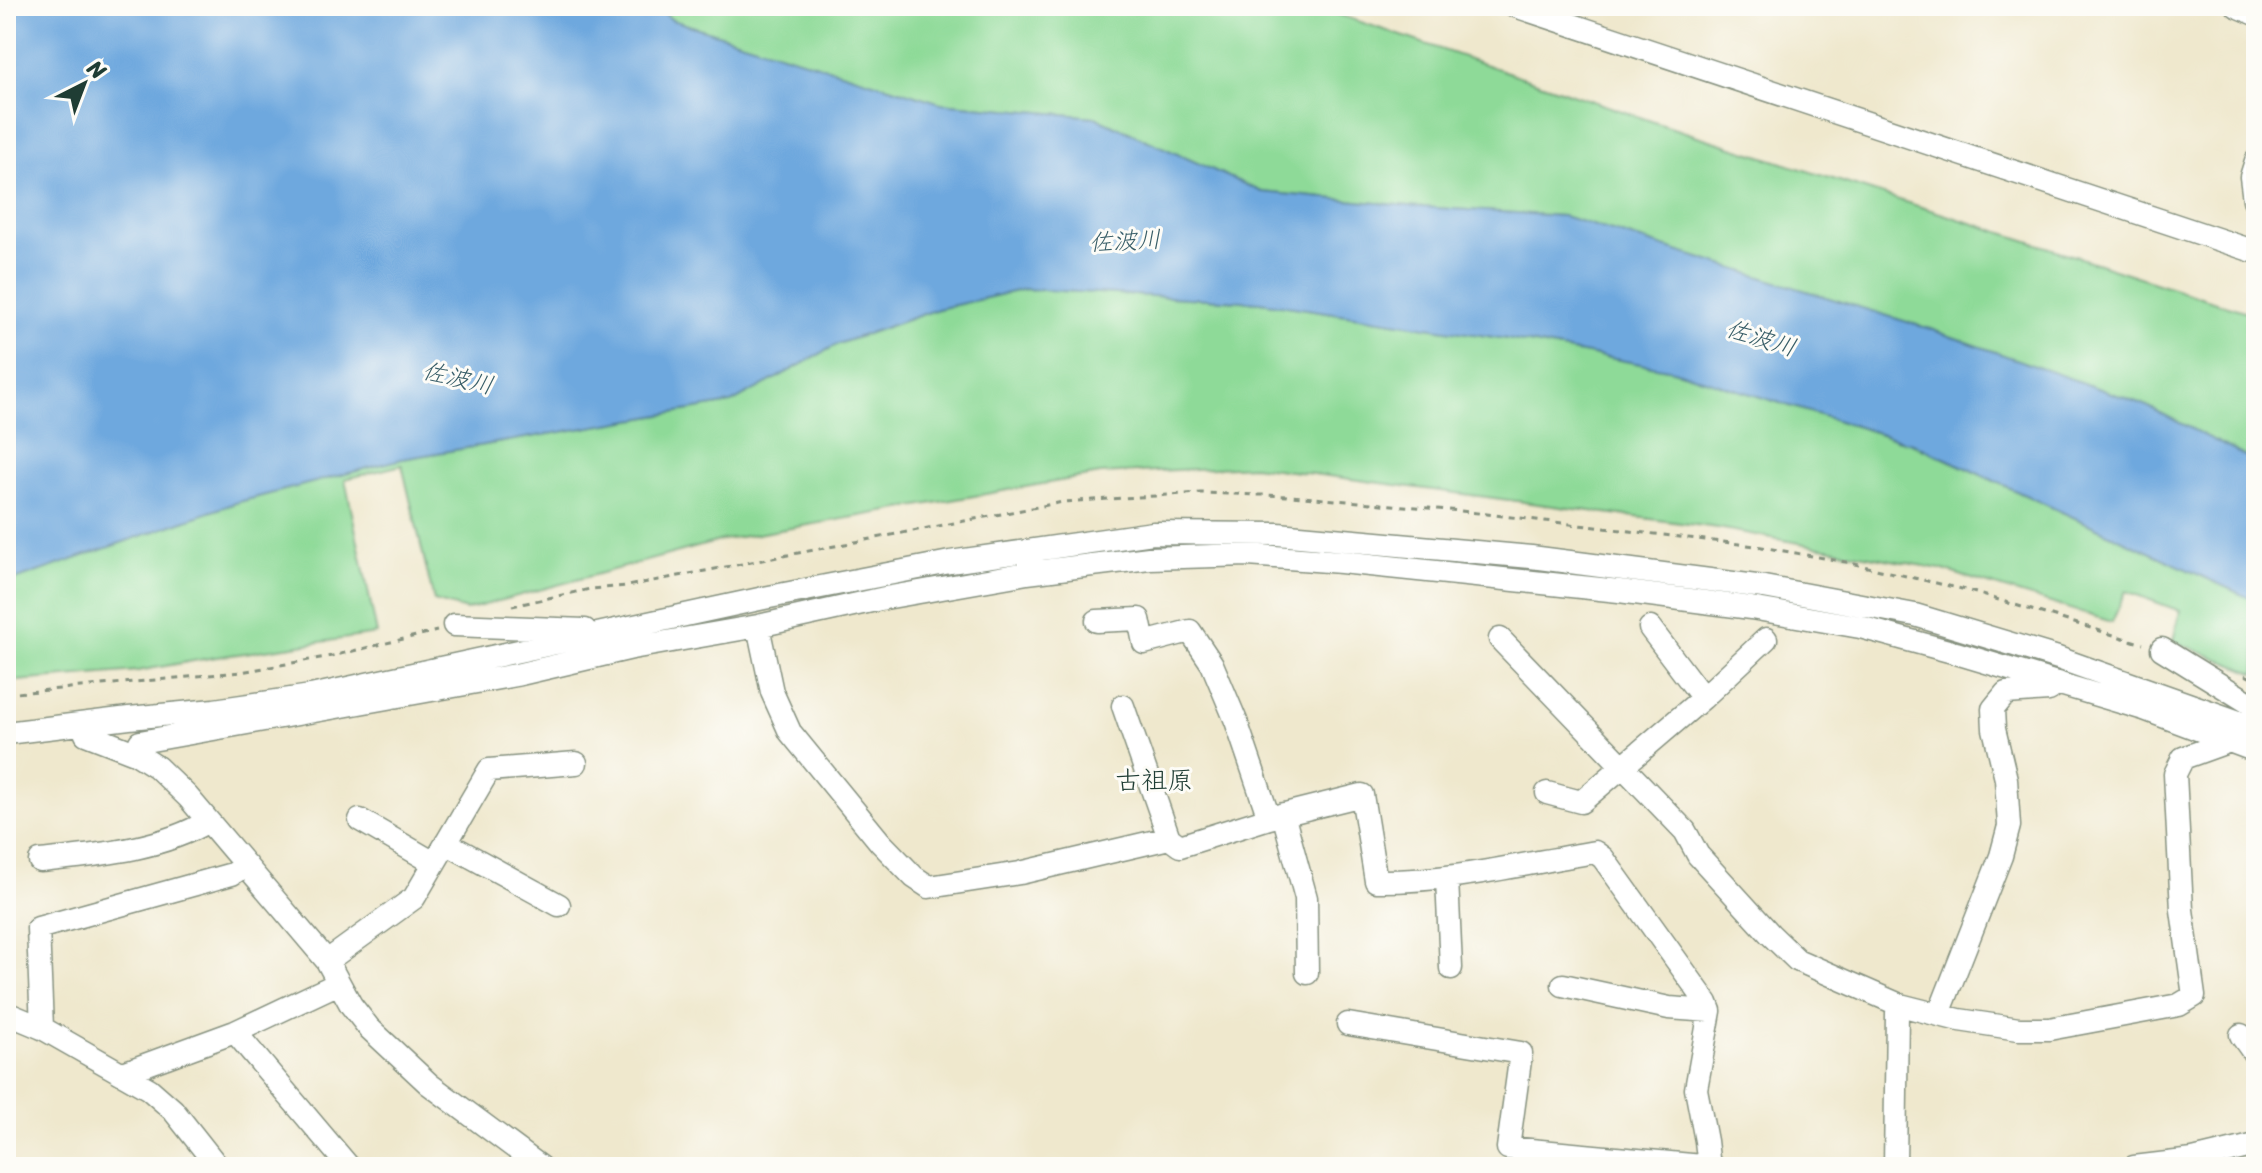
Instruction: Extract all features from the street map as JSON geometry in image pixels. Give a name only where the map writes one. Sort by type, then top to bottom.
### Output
[{"type":"street","points":[[1515,6],[2256,252]]},
{"type":"street","points":[[2237,6],[2256,14]]},
{"type":"street","points":[[2256,161],[2251,177],[2256,203]]},
{"type":"street","points":[[6,733],[311,696],[795,592],[950,562],[1153,533],[1278,534],[1531,557],[1764,587],[1915,615],[2058,658],[2256,728]]},
{"type":"street","points":[[135,753],[140,742],[487,681],[632,648],[758,626],[885,598],[1027,573],[1149,558],[1248,555],[1572,586],[1751,608],[1860,627],[2144,709],[2256,751]]},
{"type":"street","points":[[1097,621],[1139,619],[1144,643],[1190,631],[1212,664],[1276,816],[1306,898],[1307,973]]},
{"type":"street","points":[[454,625],[582,628],[595,635]]},
{"type":"street","points":[[758,626],[772,692],[790,732],[880,842],[914,877],[929,887],[1020,873],[1169,838]]},
{"type":"street","points":[[1650,628],[1703,698]]},
{"type":"street","points":[[1500,639],[1685,831],[1698,855],[1797,960],[1900,1005],[1959,1020],[2019,1029],[2049,1029],[2179,1005],[2194,996],[2182,910],[2175,774],[2183,758],[2230,741]]},
{"type":"street","points":[[1547,793],[1581,802],[1703,698],[1766,639]]},
{"type":"street","points":[[2162,649],[2256,707]]},
{"type":"street","points":[[1939,1014],[2001,856],[2009,826],[2006,779],[1994,729],[1993,709],[2006,693],[2049,690],[2058,683]]},
{"type":"street","points":[[1123,706],[1169,838],[1180,846],[1276,816],[1362,795],[1376,881],[1447,878],[1595,852],[1603,858],[1710,1011],[1696,1089],[1710,1167],[1508,1148],[1521,1053],[1348,1024]]},
{"type":"street","points":[[82,724],[86,734],[135,753],[157,767],[188,797],[327,961],[351,1005],[369,1028],[429,1084],[538,1166]]},
{"type":"street","points":[[327,961],[414,898],[489,770],[576,763]]},
{"type":"street","points":[[360,820],[434,863]]},
{"type":"street","points":[[40,861],[114,853],[164,839],[208,821]]},
{"type":"street","points":[[446,843],[559,905]]},
{"type":"street","points":[[42,1028],[38,928],[232,874],[246,865]]},
{"type":"street","points":[[1447,878],[1451,968]]},
{"type":"street","points":[[123,1073],[235,1032],[339,983]]},
{"type":"street","points":[[1563,985],[1669,1008],[1710,1011]]},
{"type":"street","points":[[1895,1167],[1897,1013],[1900,1005]]},
{"type":"street","points":[[6,1013],[42,1028],[149,1089],[173,1110],[218,1167]]},
{"type":"street","points":[[235,1032],[349,1167]]},
{"type":"street","points":[[2241,1035],[2256,1056]]},
{"type":"street","points":[[2134,1167],[2194,1164],[2248,1153]]},
{"type":"green space","points":[[656,6],[1314,6],[1663,125],[2256,315],[2256,462],[2145,405],[1930,329],[1563,216],[1262,192],[1095,117],[941,103],[672,20]]},
{"type":"green space","points":[[1025,289],[1260,302],[1507,339],[1673,370],[1913,444],[2256,601],[2256,674],[2173,641],[2180,611],[2126,591],[2112,622],[1940,569],[1718,528],[1253,466],[1100,474],[723,540],[466,610],[434,601],[402,465],[345,479],[377,634],[138,671],[6,682],[6,583],[235,503],[402,459],[731,403],[838,344],[938,309]]},
{"type":"water","name":"佐波川","points":[[6,6],[656,6],[672,20],[941,103],[1095,117],[1262,192],[1563,216],[1930,329],[2145,405],[2256,462],[2256,601],[1914,444],[1673,370],[1507,339],[1260,302],[1025,289],[938,309],[838,344],[731,403],[402,459],[235,503],[6,583]]},
{"type":"district","name":"古祖原","points":[[1154,780]]}]
